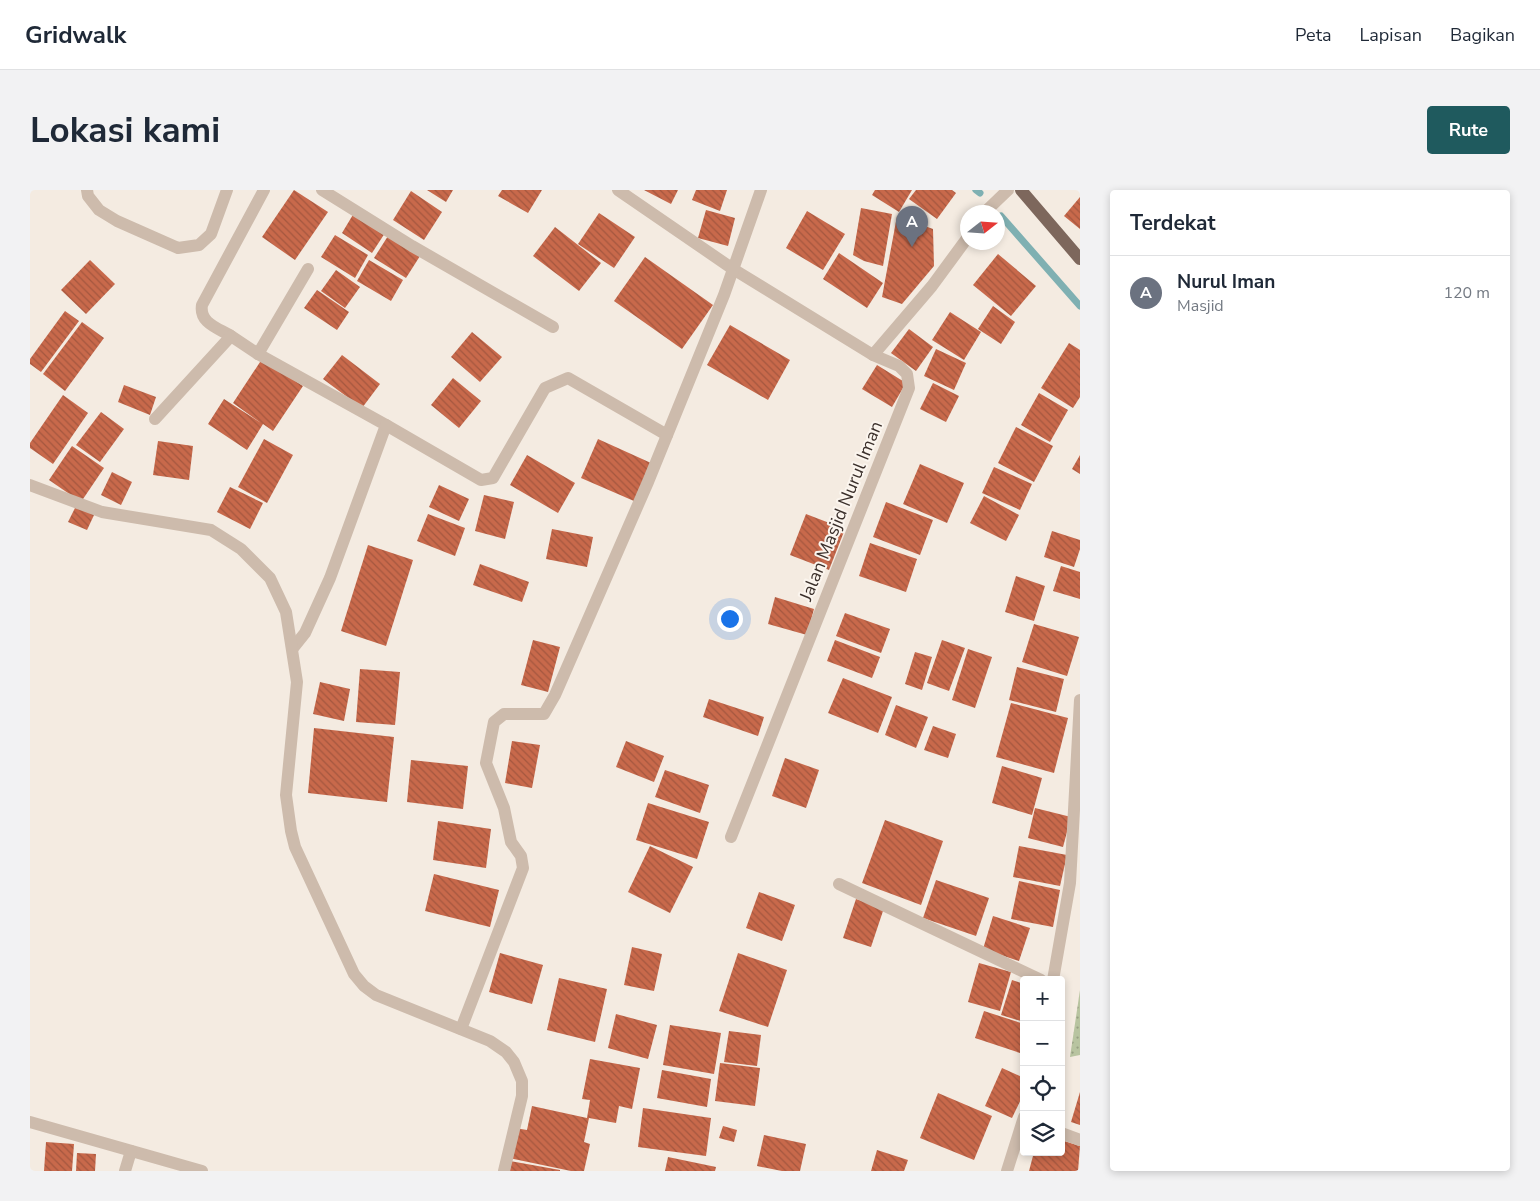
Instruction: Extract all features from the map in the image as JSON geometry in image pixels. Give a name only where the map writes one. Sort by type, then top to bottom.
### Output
[{"type":"main road","points":[[1021,190],[1080,259]]},
{"type":"street","points":[[87,190],[88,196],[99,210],[117,221],[178,248],[200,246],[212,234],[226,190]]},
{"type":"street","points":[[264,190],[202,305],[201,313],[205,321],[258,354],[481,480],[493,478],[545,388],[568,378],[667,435]]},
{"type":"street","points":[[322,190],[412,246],[553,327]]},
{"type":"street","name":"Jalan Masjid Nurul Iman","points":[[618,190],[733,269],[874,355],[899,366],[907,374],[909,388],[732,837]]},
{"type":"street","points":[[992,205],[1008,190]]},
{"type":"street","points":[[461,1029],[523,868],[521,856],[511,842],[504,808],[486,763],[494,722],[504,714],[544,714],[555,695],[667,435],[733,269],[759,191]]},
{"type":"street","points":[[874,355],[932,286],[960,248]]},
{"type":"street","points":[[258,354],[308,269]]},
{"type":"street","points":[[155,419],[231,336]]},
{"type":"street","points":[[294,648],[305,633],[330,578],[386,425]]},
{"type":"street","points":[[30,485],[102,512],[211,530],[241,549],[270,578],[286,612],[294,648],[296,700],[286,795],[288,818],[295,846],[359,981],[376,995],[499,1045],[514,1062],[520,1074],[522,1096],[504,1171]]},
{"type":"street","points":[[1054,976],[1070,883],[1080,700]]},
{"type":"street","points":[[839,884],[1033,976]]},
{"type":"street","points":[[30,1122],[202,1171]]},
{"type":"street","points":[[1007,1171],[1020,1130]]},
{"type":"street","points":[[1065,1134],[1080,1140]]},
{"type":"street","points":[[124,1171],[131,1151]]},
{"type":"green space","points":[[1080,990],[1080,1055],[1070,1057]]},
{"type":"building","points":[[294,190],[328,212],[295,260],[262,237]]},
{"type":"building","points":[[427,190],[453,190],[446,202]]},
{"type":"building","points":[[502,190],[542,190],[528,213],[498,196]]},
{"type":"building","points":[[644,190],[678,190],[671,204]]},
{"type":"building","points":[[696,190],[727,190],[720,211],[692,200]]},
{"type":"building","points":[[875,190],[912,190],[899,212],[872,195]]},
{"type":"building","points":[[916,190],[952,190],[956,193],[937,219],[909,199]]},
{"type":"building","points":[[411,191],[442,212],[424,240],[393,220]]},
{"type":"building","points":[[1080,197],[1080,229],[1064,216]]},
{"type":"building","points":[[861,208],[892,214],[883,266],[864,261],[853,255]]},
{"type":"building","points":[[706,210],[735,218],[728,246],[698,238]]},
{"type":"building","points":[[807,211],[845,234],[823,270],[786,248]]},
{"type":"building","points":[[354,213],[385,233],[372,253],[342,233]]},
{"type":"building","points":[[599,213],[635,237],[614,268],[578,244]]},
{"type":"building","points":[[897,216],[933,229],[934,266],[902,304],[882,297]]},
{"type":"building","points":[[555,227],[601,263],[579,291],[533,256]]},
{"type":"building","points":[[335,235],[368,255],[355,278],[321,257]]},
{"type":"building","points":[[388,236],[420,256],[406,278],[374,258]]},
{"type":"building","points":[[839,253],[883,283],[867,308],[823,279]]},
{"type":"building","points":[[998,254],[1036,286],[1011,316],[973,285]]},
{"type":"building","points":[[645,257],[713,305],[682,349],[614,301]]},
{"type":"building","points":[[90,260],[115,284],[86,314],[61,290]]},
{"type":"building","points":[[369,260],[403,280],[391,301],[357,281]]},
{"type":"building","points":[[336,270],[360,287],[345,308],[321,291]]},
{"type":"building","points":[[317,290],[349,312],[337,330],[304,308]]},
{"type":"building","points":[[993,306],[1015,322],[1001,344],[978,329]]},
{"type":"building","points":[[65,311],[79,321],[41,372],[30,364],[30,359]]},
{"type":"building","points":[[950,312],[981,332],[964,360],[932,340]]},
{"type":"building","points":[[82,322],[104,338],[65,391],[43,374]]},
{"type":"building","points":[[730,325],[790,360],[768,400],[707,365]]},
{"type":"building","points":[[909,329],[933,347],[916,371],[891,353]]},
{"type":"building","points":[[472,332],[502,357],[480,382],[451,357]]},
{"type":"building","points":[[1069,343],[1080,350],[1080,397],[1073,408],[1041,388]]},
{"type":"building","points":[[936,349],[966,363],[954,390],[924,376]]},
{"type":"building","points":[[342,355],[380,384],[362,408],[323,379]]},
{"type":"building","points":[[262,359],[303,386],[273,431],[263,424],[247,450],[208,424],[224,399],[261,423],[233,403]]},
{"type":"building","points":[[877,365],[906,383],[892,407],[862,389]]},
{"type":"building","points":[[453,378],[481,401],[459,428],[431,405]]},
{"type":"building","points":[[933,383],[959,396],[946,422],[920,409]]},
{"type":"building","points":[[124,385],[156,397],[150,415],[118,402]]},
{"type":"building","points":[[1039,393],[1068,410],[1050,442],[1021,425]]},
{"type":"building","points":[[63,395],[88,413],[53,464],[30,448],[30,443]]},
{"type":"building","points":[[101,412],[124,429],[100,462],[76,445]]},
{"type":"building","points":[[1016,427],[1053,446],[1034,482],[998,463]]},
{"type":"building","points":[[264,439],[293,455],[267,503],[238,487]]},
{"type":"building","points":[[598,439],[651,463],[634,501],[581,478]]},
{"type":"building","points":[[158,441],[193,446],[189,480],[153,475]]},
{"type":"building","points":[[72,446],[104,468],[81,502],[49,480]]},
{"type":"building","points":[[527,455],[575,483],[558,513],[510,485]]},
{"type":"building","points":[[1080,455],[1080,474],[1072,469]]},
{"type":"building","points":[[920,464],[964,483],[947,523],[903,504]]},
{"type":"building","points":[[994,467],[1032,484],[1020,510],[982,493]]},
{"type":"building","points":[[112,472],[132,482],[121,505],[101,495]]},
{"type":"building","points":[[439,485],[469,499],[459,521],[429,507]]},
{"type":"building","points":[[230,487],[263,503],[250,529],[217,512]]},
{"type":"building","points":[[484,495],[514,502],[505,539],[475,531]]},
{"type":"building","points":[[984,496],[1019,515],[1006,541],[970,523]]},
{"type":"building","points":[[886,502],[933,520],[920,555],[873,537]]},
{"type":"building","points":[[77,504],[95,513],[87,530],[68,522]]},
{"type":"building","points":[[428,514],[465,528],[455,556],[417,541]]},
{"type":"building","points":[[806,514],[845,529],[829,570],[790,555]]},
{"type":"building","points":[[552,529],[593,537],[587,567],[546,559]]},
{"type":"building","points":[[1052,531],[1080,540],[1080,549],[1074,567],[1044,557]]},
{"type":"building","points":[[870,543],[917,559],[906,592],[859,576]]},
{"type":"building","points":[[368,545],[413,560],[386,646],[341,631]]},
{"type":"building","points":[[480,564],[529,582],[522,602],[473,585]]},
{"type":"building","points":[[1061,566],[1080,572],[1080,599],[1053,591]]},
{"type":"building","points":[[1016,576],[1045,586],[1034,621],[1005,612]]},
{"type":"building","points":[[775,597],[814,609],[807,635],[768,624]]},
{"type":"building","points":[[845,613],[890,629],[881,653],[836,636]]},
{"type":"building","points":[[1034,624],[1079,637],[1067,676],[1022,662]]},
{"type":"building","points":[[533,640],[560,647],[548,692],[521,685]]},
{"type":"building","points":[[835,640],[880,657],[872,678],[827,661]]},
{"type":"building","points":[[942,640],[965,648],[949,691],[927,683]]},
{"type":"building","points":[[968,649],[992,657],[975,708],[952,700]]},
{"type":"building","points":[[915,652],[932,657],[922,690],[905,684]]},
{"type":"building","points":[[1017,667],[1064,679],[1056,712],[1009,700]]},
{"type":"building","points":[[360,669],[400,672],[395,725],[356,722]]},
{"type":"building","points":[[843,678],[892,697],[878,733],[828,713]]},
{"type":"building","points":[[320,682],[350,689],[344,721],[313,714]]},
{"type":"building","points":[[709,699],[764,717],[758,736],[703,717]]},
{"type":"building","points":[[1011,703],[1068,718],[1054,773],[996,757]]},
{"type":"building","points":[[896,705],[928,717],[916,748],[885,735]]},
{"type":"building","points":[[933,726],[956,734],[948,758],[924,750]]},
{"type":"building","points":[[314,728],[394,737],[387,802],[308,793]]},
{"type":"building","points":[[512,741],[540,745],[532,788],[505,783]]},
{"type":"building","points":[[626,741],[664,756],[654,782],[616,767]]},
{"type":"building","points":[[785,758],[819,770],[806,808],[772,796]]},
{"type":"building","points":[[411,760],[468,766],[463,809],[407,802]]},
{"type":"building","points":[[1002,766],[1042,778],[1032,815],[992,803]]},
{"type":"building","points":[[665,770],[709,785],[700,813],[655,797]]},
{"type":"building","points":[[648,803],[709,822],[697,859],[636,840]]},
{"type":"building","points":[[1035,808],[1071,817],[1063,847],[1028,838]]},
{"type":"building","points":[[885,820],[943,841],[921,905],[862,883]]},
{"type":"building","points":[[438,821],[491,829],[486,868],[433,860]]},
{"type":"building","points":[[650,846],[693,867],[670,913],[628,892]]},
{"type":"building","points":[[1019,846],[1067,855],[1060,886],[1013,877]]},
{"type":"building","points":[[434,874],[499,890],[490,927],[425,911]]},
{"type":"building","points":[[936,880],[989,898],[976,936],[923,918]]},
{"type":"building","points":[[1019,881],[1060,890],[1053,927],[1011,919]]},
{"type":"building","points":[[759,892],[795,905],[782,941],[746,928]]},
{"type":"building","points":[[856,899],[884,908],[871,947],[843,938]]},
{"type":"building","points":[[993,916],[1030,928],[1019,961],[983,949]]},
{"type":"building","points":[[632,947],[662,954],[654,991],[624,985]]},
{"type":"building","points":[[500,953],[543,965],[532,1004],[489,992]]},
{"type":"building","points":[[738,953],[787,970],[768,1027],[719,1011]]},
{"type":"building","points":[[979,963],[1011,972],[1000,1011],[968,1002]]},
{"type":"building","points":[[559,978],[607,989],[595,1042],[547,1030]]},
{"type":"building","points":[[1012,980],[1020,983],[1020,1021],[1001,1015]]},
{"type":"building","points":[[984,1011],[1020,1023],[1020,1053],[975,1038]]},
{"type":"building","points":[[616,1014],[657,1025],[648,1059],[608,1048]]},
{"type":"building","points":[[670,1025],[721,1033],[714,1074],[663,1065]]},
{"type":"building","points":[[729,1031],[761,1035],[757,1066],[724,1062]]},
{"type":"building","points":[[590,1059],[640,1068],[632,1109],[619,1106],[616,1123],[589,1118],[584,1142],[590,1144],[584,1171],[571,1171],[509,1158],[515,1128],[527,1130],[532,1106],[587,1118],[590,1100],[582,1099]]},
{"type":"building","points":[[720,1063],[760,1068],[755,1106],[715,1101]]},
{"type":"building","points":[[1002,1068],[1020,1076],[1020,1101],[1012,1118],[985,1106]]},
{"type":"building","points":[[662,1070],[711,1079],[707,1107],[657,1098]]},
{"type":"building","points":[[1080,1092],[1080,1125],[1071,1122]]},
{"type":"building","points":[[938,1093],[992,1116],[974,1160],[920,1138]]},
{"type":"building","points":[[643,1108],[711,1118],[706,1156],[638,1147]]},
{"type":"building","points":[[723,1126],[737,1130],[734,1142],[719,1138]]},
{"type":"building","points":[[764,1135],[806,1144],[800,1171],[782,1171],[757,1166]]},
{"type":"building","points":[[1065,1141],[1080,1146],[1078,1171],[1029,1171],[1033,1156],[1065,1156]]},
{"type":"building","points":[[46,1142],[74,1144],[72,1171],[44,1171]]},
{"type":"building","points":[[877,1150],[908,1160],[904,1171],[871,1171]]},
{"type":"building","points":[[77,1153],[96,1154],[95,1171],[76,1171]]},
{"type":"building","points":[[668,1157],[716,1167],[715,1171],[665,1171]]},
{"type":"building","points":[[510,1161],[560,1170],[560,1171],[509,1171]]},
{"type":"waterway","points":[[976,190],[980,193]]},
{"type":"waterway","points":[[1005,221],[1080,306]]},
{"type":"place","name":"Nurul Iman","points":[[912,247]]}]
